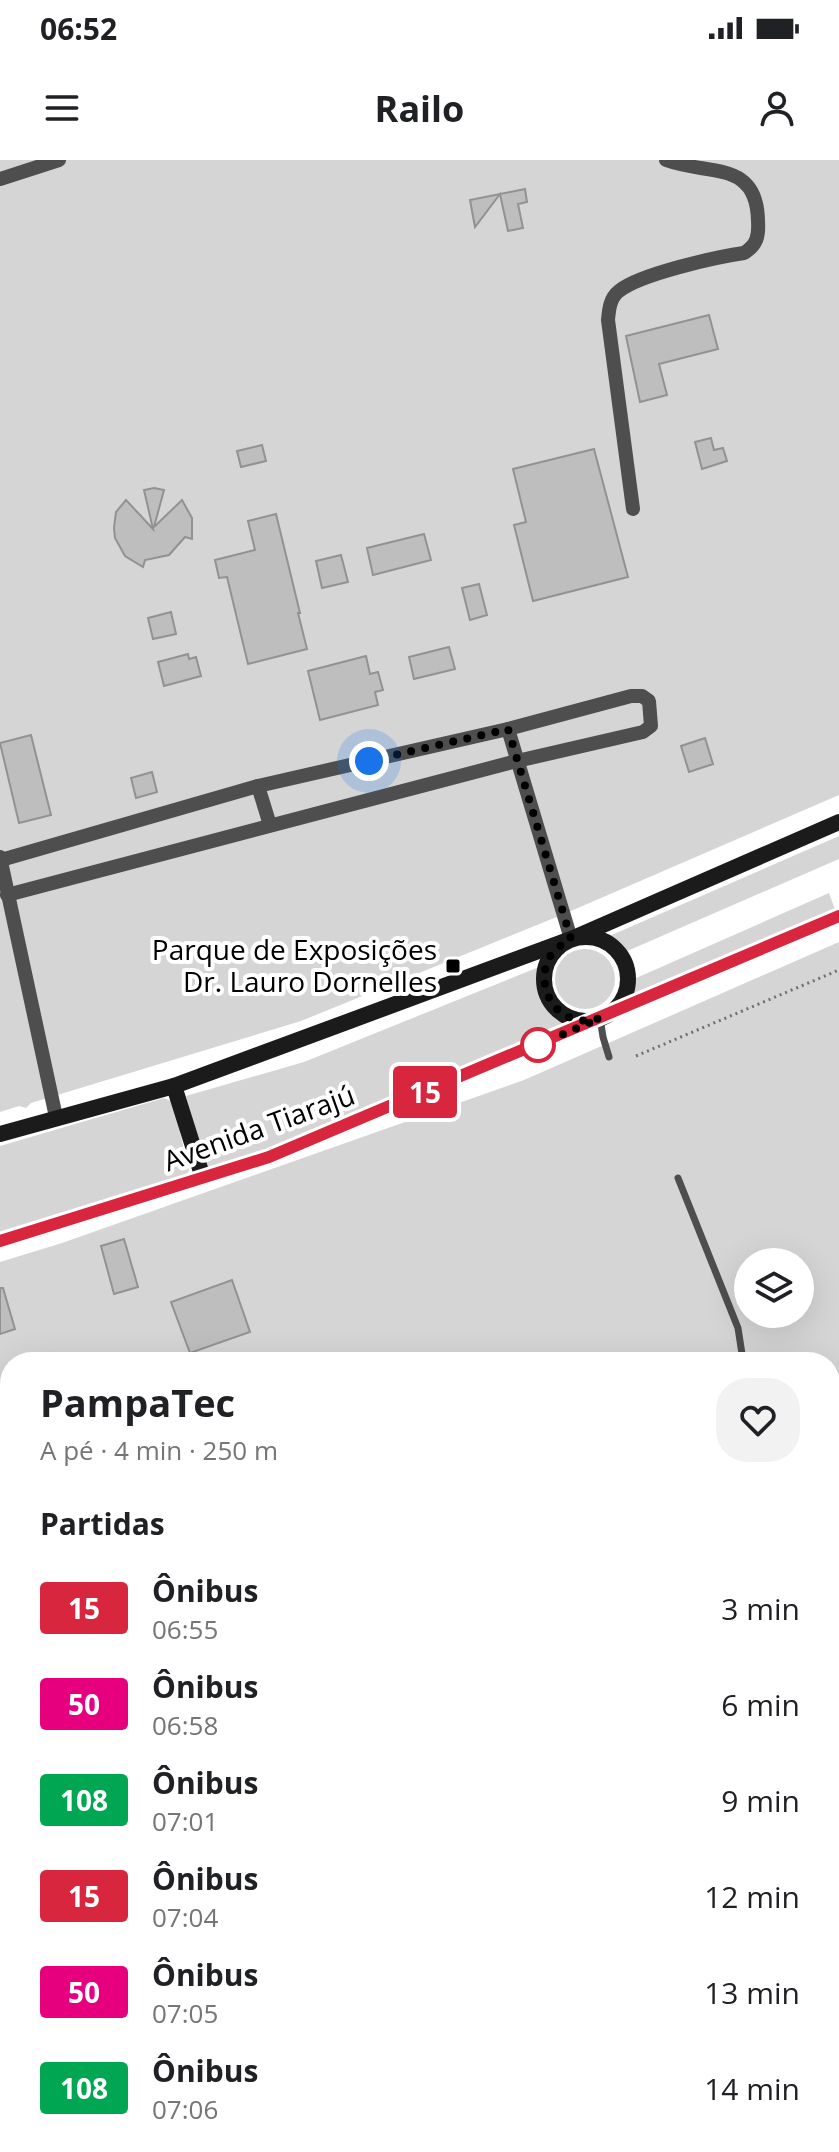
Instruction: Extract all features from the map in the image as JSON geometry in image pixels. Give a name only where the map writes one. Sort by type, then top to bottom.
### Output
[{"type":"main road","points":[[0,1134],[174,1086],[571,939],[839,822]]},
{"type":"main road","name":"Avenida Tiarajú","points":[[0,1241],[269,1157],[839,916]]},
{"type":"main road","points":[[585,936],[599,938],[621,954],[627,966],[628,982],[624,997],[614,1010],[600,1018],[588,1021],[563,1014],[553,1005],[547,993],[544,980],[551,955],[571,939],[585,936]]},
{"type":"main road","points":[[174,1086],[203,1178]]},
{"type":"street","points":[[0,179],[59,160]]},
{"type":"street","points":[[633,509],[608,320],[610,304],[618,292],[650,276],[744,253],[754,247],[759,234],[755,195],[748,183],[736,174],[666,160]]},
{"type":"street","points":[[7,895],[517,761],[643,732],[651,726],[649,701],[642,696],[631,696],[508,729],[258,786],[0,859],[7,895],[56,1117]]},
{"type":"street","points":[[508,729],[571,939]]},
{"type":"street","points":[[258,786],[270,825]]},
{"type":"lane","points":[[600,1018],[609,1057]]},
{"type":"lane","points":[[678,1178],[738,1328],[742,1352]]},
{"type":"path","points":[[636,1056],[839,970]]},
{"type":"shaded area","points":[[0,160],[839,160],[839,795],[564,914],[301,1021],[31,1103],[26,1108],[19,1106],[0,1112]]},
{"type":"shaded area","points":[[839,836],[839,859],[625,952],[607,937]]},
{"type":"shaded area","points":[[829,893],[836,912],[628,1001],[634,979]]},
{"type":"shaded area","points":[[839,942],[839,1352],[0,1352],[0,1262],[524,1080]]},
{"type":"shaded area","points":[[585,949],[606,958],[615,979],[606,1000],[585,1009],[564,1000],[555,979],[564,958]]},
{"type":"shaded area","points":[[544,965],[542,993],[545,1001],[554,1014],[570,1026],[283,1144],[211,1169],[204,1163],[186,1096],[304,1062]]},
{"type":"shaded area","points":[[164,1098],[173,1102],[189,1171],[184,1179],[0,1233],[0,1146]]},
{"type":"building","points":[[525,189],[527,202],[518,204],[523,228],[508,231],[500,194]]},
{"type":"building","points":[[500,194],[475,227],[470,200]]},
{"type":"building","points":[[709,315],[718,349],[659,364],[667,395],[640,402],[626,336]]},
{"type":"building","points":[[711,438],[714,450],[723,448],[727,461],[702,469],[695,442]]},
{"type":"building","points":[[262,445],[266,461],[241,467],[237,451]]},
{"type":"building","points":[[594,449],[628,577],[533,601],[514,525],[526,522],[513,469]]},
{"type":"building","points":[[144,490],[164,490],[154,527],[182,500],[192,518],[192,539],[185,537],[169,555],[145,560],[143,567],[125,556],[115,538],[116,512],[126,500],[153,529]]},
{"type":"building","points":[[276,514],[307,649],[248,664],[227,577],[219,578],[215,560],[255,550],[248,521]]},
{"type":"building","points":[[424,534],[431,560],[373,575],[367,548]]},
{"type":"building","points":[[341,555],[348,582],[322,588],[316,561]]},
{"type":"building","points":[[479,584],[487,615],[470,620],[462,588]]},
{"type":"building","points":[[171,612],[176,634],[153,639],[148,618]]},
{"type":"building","points":[[449,647],[455,669],[414,679],[409,657]]},
{"type":"building","points":[[188,654],[189,659],[196,657],[201,676],[164,686],[158,662]]},
{"type":"building","points":[[366,656],[370,674],[378,672],[383,690],[375,692],[378,705],[320,720],[308,671]]},
{"type":"building","points":[[31,735],[51,815],[19,823],[0,743]]},
{"type":"building","points":[[705,738],[713,764],[689,772],[681,746]]},
{"type":"building","points":[[152,772],[157,792],[136,798],[131,778]]},
{"type":"building","points":[[124,1239],[138,1287],[114,1294],[101,1246]]},
{"type":"building","points":[[232,1280],[250,1332],[190,1352],[171,1302]]},
{"type":"building","points":[[0,1288],[3,1288],[15,1329],[0,1334]]},
{"type":"bus line","name":"15","points":[[0,1241],[269,1157],[839,916]]},
{"type":"place","name":"Parque de Exposições Dr. Lauro Dornelles","points":[[453,966]]},
{"type":"route","points":[[369,761],[508,729],[571,939],[551,955],[544,980],[547,993],[553,1005],[563,1014],[588,1021],[600,1018],[538,1045]]}]
